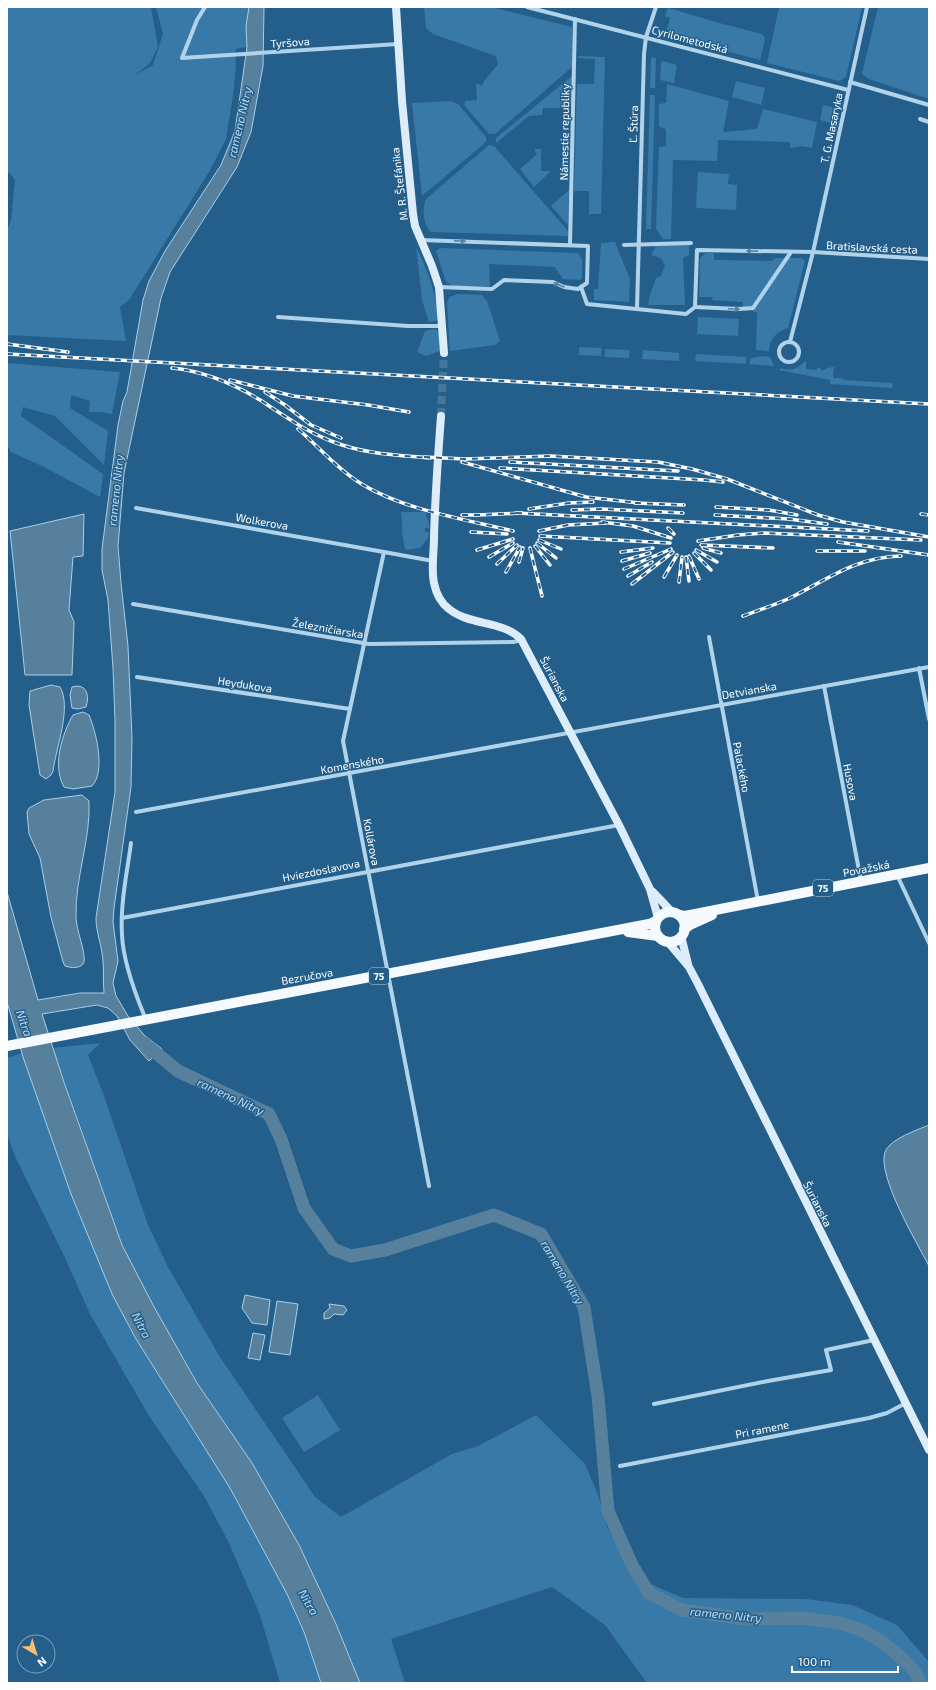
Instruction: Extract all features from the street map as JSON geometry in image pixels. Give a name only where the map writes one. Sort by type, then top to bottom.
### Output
[{"type":"main road","name":"Považská","points":[[675,914],[685,916],[758,901],[834,890],[861,881],[929,868]]},
{"type":"main road","name":"Považská","points":[[682,933],[698,921],[738,905]]},
{"type":"main road","name":"Bezručova","points":[[7,1046],[115,1025],[142,1018],[388,974],[650,924],[664,913],[675,914]]},
{"type":"main road","points":[[675,914],[683,922],[682,933]]},
{"type":"main road","points":[[657,920],[655,928],[658,936]]},
{"type":"main road","name":"Bezručova","points":[[612,931],[658,936],[667,941]]},
{"type":"main road","name":"75","points":[[667,941],[674,941],[682,933]]},
{"type":"street","name":"Tyršova","points":[[205,7],[197,20],[182,58],[399,44]]},
{"type":"street","name":"M. R. Štefánika","points":[[396,7],[402,101],[413,214],[439,287],[444,353]]},
{"type":"street","name":"Cyrilometodská","points":[[527,7],[554,12],[575,19],[848,90]]},
{"type":"street","name":"Ľ. Štúra","points":[[639,244],[646,37],[656,7]]},
{"type":"street","name":"T. G. Masaryka","points":[[790,342],[813,252],[866,7]]},
{"type":"street","name":"Námestie republiky","points":[[570,245],[575,19]]},
{"type":"street","points":[[850,82],[929,105]]},
{"type":"street","points":[[920,119],[929,122]]},
{"type":"street","points":[[421,240],[588,246],[587,283],[581,288],[564,287],[552,282],[504,280],[492,289],[439,287]]},
{"type":"street","points":[[624,245],[691,243]]},
{"type":"street","points":[[637,309],[639,244]]},
{"type":"street","name":"Bratislavská cesta","points":[[695,307],[697,250],[813,252],[929,259]]},
{"type":"street","points":[[581,288],[587,304],[686,314],[695,307],[739,310],[753,308],[791,252]]},
{"type":"street","points":[[278,317],[408,328],[442,326]]},
{"type":"street","points":[[790,342],[798,347],[799,353],[796,360],[789,363],[779,358],[778,350],[782,344],[790,342]]},
{"type":"street","name":"Šurianska","points":[[441,416],[433,561],[434,580],[440,599],[450,610],[463,617],[511,631],[521,640],[572,733],[619,825],[650,889],[657,920]]},
{"type":"street","name":"Wolkerova","points":[[136,508],[384,552]]},
{"type":"street","points":[[384,552],[433,561]]},
{"type":"street","name":"Kollárova","points":[[384,552],[363,643],[343,741],[429,1186]]},
{"type":"street","name":"Železničiarska","points":[[133,604],[368,644],[513,642],[521,640]]},
{"type":"street","name":"Palackého","points":[[709,637],[758,901]]},
{"type":"street","name":"Detvianska","points":[[572,733],[929,667]]},
{"type":"street","points":[[919,668],[929,719]]},
{"type":"street","name":"Heydukova","points":[[137,677],[350,709]]},
{"type":"street","name":"Husova","points":[[824,686],[861,881]]},
{"type":"street","name":"Komenského","points":[[136,812],[572,733]]},
{"type":"street","name":"Hviezdoslavova","points":[[122,918],[619,825]]},
{"type":"street","points":[[131,843],[122,918],[122,936],[124,952],[142,1018]]},
{"type":"street","points":[[896,874],[929,943]]},
{"type":"street","name":"Šurianska","points":[[650,889],[675,914]]},
{"type":"street","name":"Šurianska","points":[[682,933],[688,966]]},
{"type":"street","name":"Šurianska","points":[[667,941],[688,966],[929,1450]]},
{"type":"street","points":[[654,1404],[831,1370],[826,1350],[874,1340]]},
{"type":"street","name":"Pri ramene","points":[[620,1466],[869,1418],[887,1413],[906,1403]]},
{"type":"shaded area","points":[[7,7],[151,7],[158,47],[150,63],[135,75],[153,65],[163,34],[156,7],[259,7],[257,45],[235,49],[236,64],[234,89],[226,139],[209,172],[129,300],[120,307],[126,341],[7,335],[7,229],[11,221],[15,180],[7,170]]},
{"type":"shaded area","points":[[424,7],[491,7],[572,27],[572,67],[495,134],[489,134],[464,105],[465,101],[477,100],[476,83],[482,86],[498,64],[496,56],[433,34],[426,28]]},
{"type":"shaded area","points":[[779,7],[862,7],[846,77],[839,81],[767,63]]},
{"type":"shaded area","points":[[878,7],[929,7],[929,99],[869,79],[862,74]]},
{"type":"shaded area","points":[[668,8],[762,34],[765,38],[760,60],[669,36],[667,29],[670,18],[665,16]]},
{"type":"shaded area","points":[[579,56],[605,57],[601,214],[589,214],[589,191],[574,191],[577,84],[594,84],[595,59],[578,58]]},
{"type":"shaded area","points":[[651,57],[656,58],[655,88],[650,88]]},
{"type":"shaded area","points":[[663,61],[677,65],[674,83],[660,80],[661,63]]},
{"type":"shaded area","points":[[572,76],[572,104],[564,104],[565,108],[543,108],[542,115],[529,116],[496,143],[496,138]]},
{"type":"shaded area","points":[[736,81],[765,88],[761,105],[732,97]]},
{"type":"shaded area","points":[[667,84],[729,101],[723,132],[757,129],[763,109],[817,122],[812,148],[802,146],[790,148],[790,142],[718,140],[717,161],[673,160],[671,239],[663,239],[656,229],[659,147],[666,146],[666,129],[659,127],[659,104],[666,103]]},
{"type":"shaded area","points":[[650,95],[655,95],[651,229],[646,229]]},
{"type":"shaded area","points":[[451,101],[458,104],[486,137],[486,142],[422,196],[412,103]]},
{"type":"shaded area","points":[[823,105],[835,108],[832,123],[820,120]]},
{"type":"shaded area","points":[[489,145],[494,146],[568,231],[568,236],[430,232],[424,216],[426,199]]},
{"type":"shaded area","points":[[534,149],[541,149],[541,171],[551,171],[534,187],[520,169],[537,154]]},
{"type":"shaded area","points":[[698,172],[729,174],[728,184],[737,185],[736,210],[696,208]]},
{"type":"shaded area","points":[[569,190],[568,223],[567,224],[551,206]]},
{"type":"shaded area","points":[[615,242],[630,279],[629,302],[594,300],[594,289],[598,289],[601,243]]},
{"type":"shaded area","points":[[657,244],[689,244],[689,255],[683,258],[685,305],[648,305],[656,278],[661,276],[665,266],[661,258],[651,255]]},
{"type":"shaded area","points":[[416,246],[433,289],[438,318],[435,321],[429,322],[422,300]]},
{"type":"shaded area","points":[[440,248],[578,253],[582,259],[582,278],[580,280],[563,279],[555,267],[489,264],[490,286],[453,286],[446,282],[436,251]]},
{"type":"shaded area","points":[[706,253],[714,253],[714,260],[772,261],[775,258],[801,258],[805,261],[788,328],[780,331],[774,336],[769,351],[756,350],[757,313],[743,307],[743,302],[712,300],[713,297],[699,297],[700,258]]},
{"type":"shaded area","points":[[457,294],[482,295],[487,301],[500,341],[495,345],[450,351],[447,302],[450,297]]},
{"type":"shaded area","points":[[698,317],[739,319],[738,336],[697,334]]},
{"type":"shaded area","points":[[435,329],[439,333],[440,351],[426,356],[417,352],[425,331]]},
{"type":"shaded area","points":[[579,347],[602,348],[601,356],[579,355]]},
{"type":"shaded area","points":[[605,349],[630,350],[629,358],[605,357]]},
{"type":"shaded area","points":[[643,350],[679,353],[679,361],[642,359]]},
{"type":"shaded area","points":[[696,354],[746,357],[746,364],[695,361]]},
{"type":"shaded area","points":[[763,356],[770,357],[774,366],[749,364],[751,358]]},
{"type":"shaded area","points":[[806,360],[806,369],[815,370],[820,367],[822,371],[827,368],[834,367],[833,378],[892,383],[893,388],[830,384],[830,380],[779,370],[781,368],[788,370],[795,368]]},
{"type":"shaded area","points":[[7,363],[120,372],[112,414],[89,412],[90,401],[71,395],[70,408],[108,431],[104,465],[55,416],[23,407],[21,416],[103,474],[100,497],[44,467],[11,452],[7,445]]},
{"type":"shaded area","points":[[401,512],[426,512],[429,528],[425,528],[425,532],[429,532],[428,538],[420,548],[406,550],[404,545]]},
{"type":"shaded area","points":[[100,1043],[88,1055],[103,1093],[148,1225],[168,1267],[220,1357],[315,1497],[341,1517],[452,1454],[478,1446],[536,1415],[585,1464],[598,1495],[607,1527],[639,1579],[683,1598],[806,1599],[852,1605],[897,1625],[929,1662],[929,1683],[647,1683],[605,1625],[552,1587],[391,1639],[405,1683],[360,1683],[336,1624],[299,1545],[252,1463],[197,1383],[153,1305],[122,1245],[53,1048]]},
{"type":"shaded area","points":[[22,1053],[71,1194],[112,1294],[136,1339],[230,1488],[263,1548],[287,1594],[304,1632],[321,1683],[280,1683],[260,1615],[229,1543],[204,1496],[149,1416],[90,1314],[66,1260],[15,1156],[7,1134],[7,1058]]},
{"type":"shaded area","points":[[318,1395],[340,1430],[304,1452],[282,1418]]},
{"type":"water","name":"Nitra","points":[[249,7],[264,7],[263,66],[251,132],[237,167],[170,272],[161,298],[124,473],[118,546],[128,646],[132,738],[131,787],[114,908],[113,922],[118,961],[113,983],[116,996],[128,1016],[144,1035],[162,1049],[149,1061],[130,1040],[117,1016],[108,1008],[97,1005],[42,1014],[64,1082],[122,1245],[153,1305],[197,1383],[252,1463],[299,1545],[336,1624],[360,1683],[321,1683],[304,1632],[287,1594],[230,1488],[136,1339],[112,1294],[71,1194],[23,1057],[7,1002],[7,892],[38,1000],[80,993],[104,993],[102,955],[96,918],[115,792],[115,720],[108,600],[102,570],[102,549],[118,425],[123,401],[127,392],[143,300],[149,281],[165,251],[221,165],[235,131],[247,47],[246,26]]},
{"type":"water","points":[[84,514],[83,556],[73,557],[69,610],[74,622],[72,675],[25,675],[10,531]]},
{"type":"water","points":[[51,685],[60,687],[63,695],[64,716],[53,771],[46,779],[40,775],[29,705],[30,691]]},
{"type":"water","points":[[78,686],[84,688],[86,691],[87,700],[86,707],[78,709],[72,708],[70,695],[72,687]]},
{"type":"water","points":[[83,712],[89,715],[97,741],[99,761],[98,771],[92,786],[73,789],[64,787],[60,779],[60,750],[65,731],[73,715]]},
{"type":"water","points":[[82,795],[89,801],[89,815],[86,844],[76,902],[76,917],[84,953],[84,962],[81,966],[73,967],[65,966],[63,962],[51,917],[40,858],[29,834],[27,812],[29,808],[44,800]]},
{"type":"water","points":[[929,1125],[929,1266],[892,1193],[884,1163],[885,1152],[892,1143]]},
{"type":"water","points":[[245,1295],[270,1300],[267,1325],[252,1323],[242,1308]]},
{"type":"water","points":[[277,1301],[298,1304],[290,1355],[269,1352]]},
{"type":"water","points":[[329,1304],[344,1306],[347,1310],[343,1315],[334,1314],[330,1318],[324,1319],[324,1313],[330,1308]]},
{"type":"water","points":[[253,1333],[265,1335],[260,1360],[248,1358]]},
{"type":"waterway","name":"rameno Nitry","points":[[144,1043],[178,1071],[269,1114],[281,1139],[304,1208],[333,1249],[351,1256],[385,1250],[494,1215],[541,1234],[584,1307],[598,1396],[608,1511],[632,1565],[649,1593],[682,1610],[746,1619],[803,1618],[839,1623],[864,1631],[885,1644],[906,1662],[914,1671],[921,1683]]},
{"type":"tunnel","points":[[441,416],[444,353]]},
{"type":"railway","points":[[7,344],[68,352]]},
{"type":"railway","points":[[7,354],[929,404]]},
{"type":"railway","points":[[172,368],[206,375],[240,389],[294,422],[331,441],[355,449],[392,455],[430,458]]},
{"type":"railway","points":[[230,380],[293,396],[368,405],[409,412]]},
{"type":"railway","points":[[265,392],[311,425],[341,438]]},
{"type":"railway","points":[[298,429],[341,469],[374,491],[392,499],[432,512],[513,531]]},
{"type":"railway","points":[[424,457],[465,459],[550,456],[658,462],[692,469],[727,479],[818,515],[843,522],[929,537]]},
{"type":"railway","points":[[462,462],[586,497],[639,503]]},
{"type":"railway","points":[[510,462],[678,471]]},
{"type":"railway","points":[[500,468],[723,482]]},
{"type":"railway","points":[[529,509],[569,503],[593,502]]},
{"type":"railway","points":[[635,503],[684,505]]},
{"type":"railway","points":[[716,507],[769,510],[797,515]]},
{"type":"railway","points":[[572,510],[602,509],[683,513]]},
{"type":"railway","points":[[516,513],[868,531]]},
{"type":"railway","points":[[462,515],[522,513]]},
{"type":"railway","points":[[921,514],[929,515]]},
{"type":"railway","points":[[715,515],[789,519],[827,524]]},
{"type":"railway","points":[[602,522],[633,526],[671,538]]},
{"type":"railway","points":[[539,531],[568,525],[606,523]]},
{"type":"railway","points":[[668,528],[674,534]]},
{"type":"railway","points":[[471,532],[507,534]]},
{"type":"railway","points":[[698,541],[764,533],[921,540]]},
{"type":"railway","points":[[540,536],[670,543]]},
{"type":"railway","points":[[477,550],[513,539]]},
{"type":"railway","points":[[539,540],[561,549]]},
{"type":"railway","points":[[838,542],[929,555]]},
{"type":"railway","points":[[489,557],[513,543]]},
{"type":"railway","points":[[537,543],[556,558]]},
{"type":"railway","points":[[497,564],[517,545]]},
{"type":"railway","points":[[701,545],[773,548]]},
{"type":"railway","points":[[535,546],[550,565]]},
{"type":"railway","points":[[506,572],[520,547]]},
{"type":"railway","points":[[519,562],[523,548]]},
{"type":"railway","points":[[530,548],[542,596]]},
{"type":"railway","points":[[621,552],[653,548]]},
{"type":"railway","points":[[703,548],[721,553]]},
{"type":"railway","points":[[624,569],[671,549]]},
{"type":"railway","points":[[696,550],[717,562]]},
{"type":"railway","points":[[817,551],[865,551]]},
{"type":"railway","points":[[632,584],[673,552]]},
{"type":"railway","points":[[622,561],[650,553]]},
{"type":"railway","points":[[694,553],[711,570]]},
{"type":"railway","points":[[664,577],[677,555]]},
{"type":"railway","points":[[689,556],[699,579]]},
{"type":"railway","points":[[743,616],[790,598],[843,570],[856,565],[870,560],[901,556]]},
{"type":"railway","points":[[679,582],[682,557]]},
{"type":"railway","points":[[686,557],[689,581]]},
{"type":"railway","points":[[628,576],[652,562]]}]
